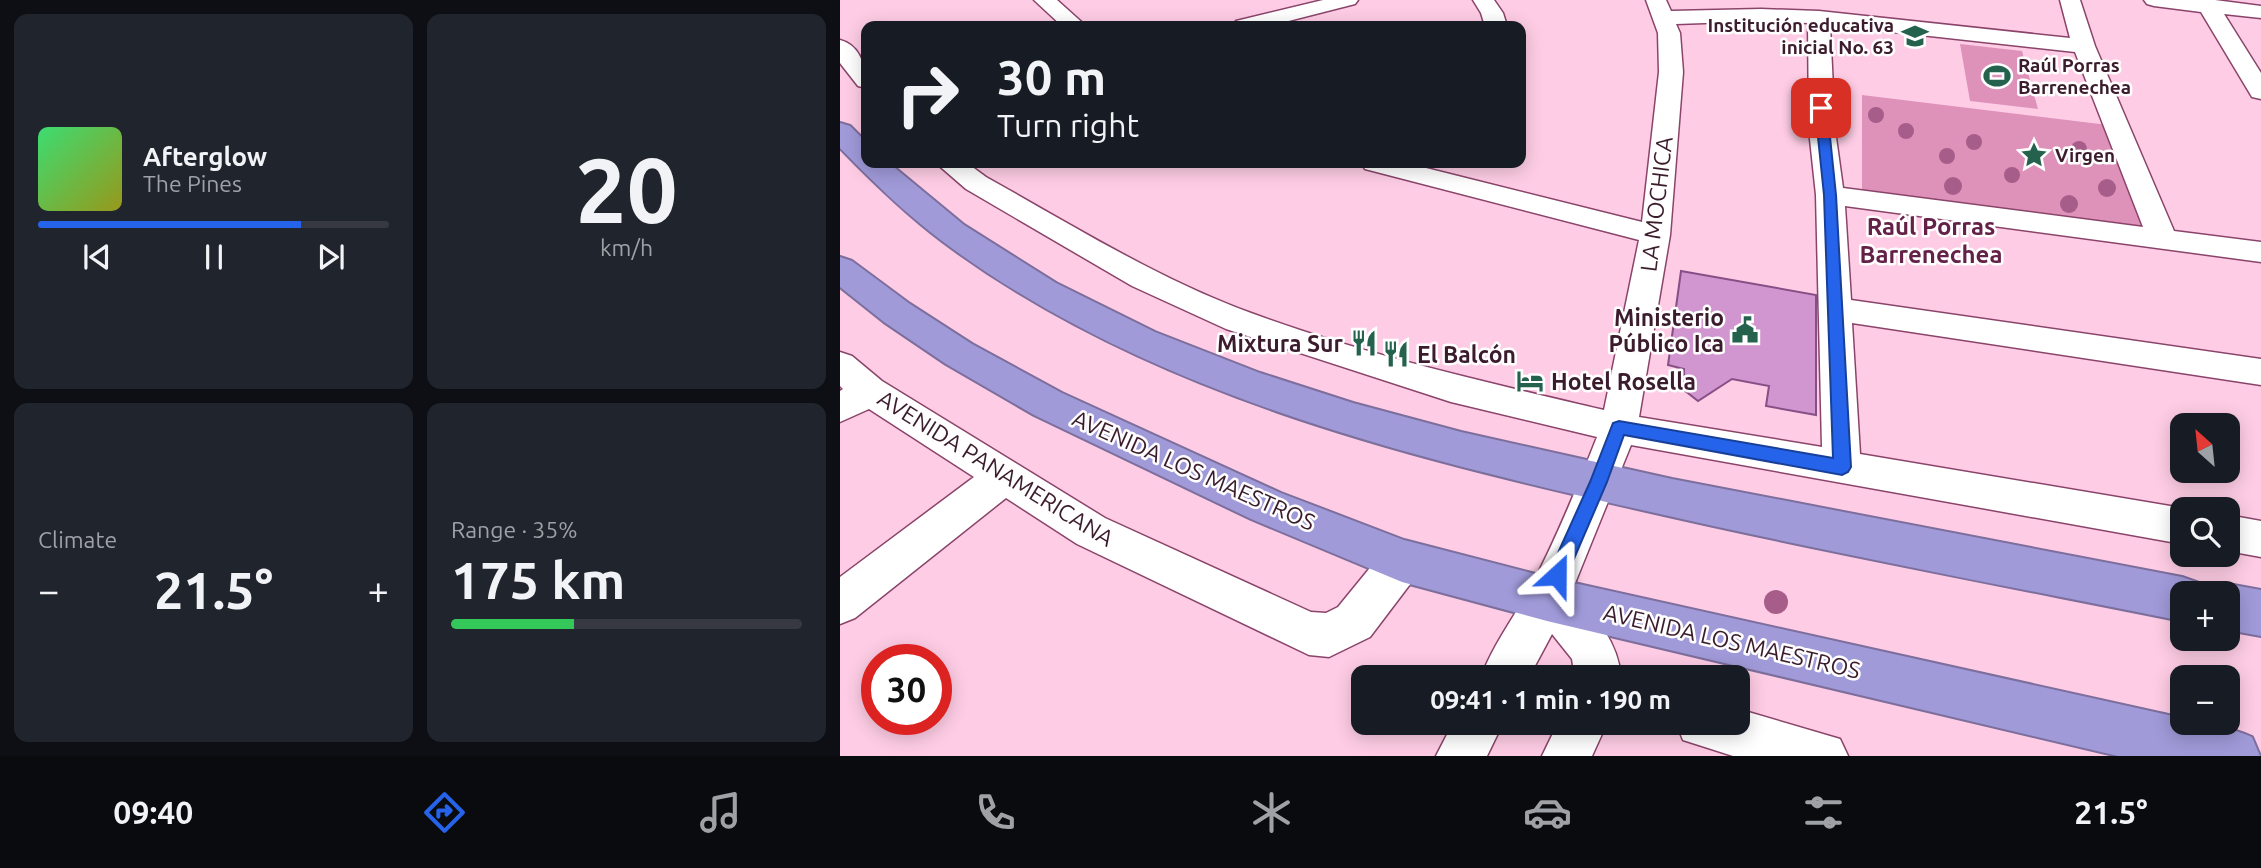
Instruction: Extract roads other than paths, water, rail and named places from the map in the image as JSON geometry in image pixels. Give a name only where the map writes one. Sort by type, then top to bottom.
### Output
[{"type":"highway","points":[[840,132],[861,153]]},
{"type":"highway","points":[[877,168],[957,234],[1028,282],[1097,320],[1242,383],[1360,421],[1488,457],[1846,535],[2170,596]]},
{"type":"highway","name":"AVENIDA LOS MAESTROS","points":[[840,269],[897,313],[959,354],[1048,404],[1254,500],[1402,561],[1547,599],[2232,756]]},
{"type":"highway","points":[[2240,609],[2261,613]]},
{"type":"street","points":[[1264,21],[1348,0]]},
{"type":"street","points":[[1483,0],[1494,21]]},
{"type":"street","points":[[2070,0],[2084,46],[2163,239]]},
{"type":"street","points":[[2154,0],[2207,3],[2261,12]]},
{"type":"street","points":[[1049,1],[1070,21]]},
{"type":"street","points":[[2207,3],[2261,92]]},
{"type":"street","points":[[1660,9],[1819,17],[2084,46]]},
{"type":"street","name":"LA MOCHICA","points":[[1511,665],[1547,599],[1599,482],[1619,428],[1655,235],[1671,72],[1672,50],[1660,9]]},
{"type":"street","points":[[1819,17],[1822,130],[1830,195],[1842,467]]},
{"type":"street","points":[[840,47],[861,74]]},
{"type":"street","points":[[956,168],[976,183],[1100,255],[1238,321],[1292,341],[1451,387],[1619,428],[2170,524]]},
{"type":"street","points":[[1413,168],[1436,171],[1655,235]]},
{"type":"street","points":[[1830,195],[2261,252]]},
{"type":"street","points":[[1836,309],[2261,372]]},
{"type":"street","name":"AVENIDA PANAMERICANA","points":[[850,388],[1005,477],[1091,531],[1309,633],[1329,635],[1354,622],[1402,561]]},
{"type":"street","points":[[840,603],[1005,477]]},
{"type":"street","points":[[2240,535],[2261,539]]},
{"type":"street","points":[[1547,599],[1585,637],[1598,665]]},
{"type":"street","points":[[1461,756],[1472,735]]},
{"type":"street","points":[[1567,756],[1577,735]]},
{"type":"street","points":[[1745,735],[1823,756]]},
{"type":"place","name":"Institución educativa inicial No. 63","points":[[1915,36]]},
{"type":"place","name":"Raúl Porras Barrenechea","points":[[1997,76]]},
{"type":"place","name":"Virgen","points":[[2034,155]]},
{"type":"place","name":"Ministerio Público Ica","points":[[1745,330]]},
{"type":"place","name":"Mixtura Sur","points":[[1364,343]]},
{"type":"place","name":"El Balcón","points":[[1396,354]]},
{"type":"place","name":"Hotel Rosella","points":[[1530,381]]},
{"type":"district","name":"Raúl Porras Barrenechea","points":[[1931,240]]}]
